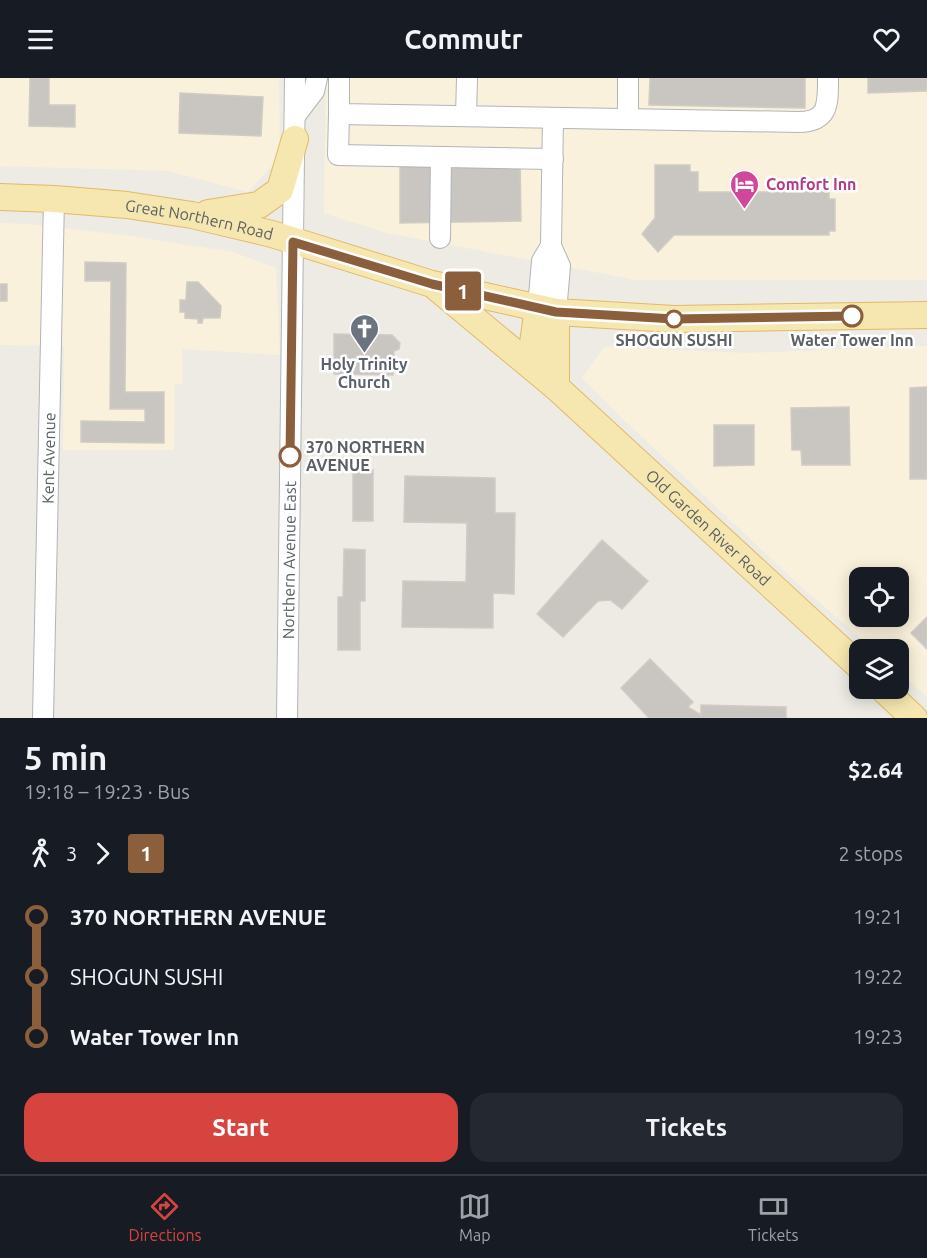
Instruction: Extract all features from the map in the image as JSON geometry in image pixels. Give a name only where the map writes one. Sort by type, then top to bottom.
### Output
[{"type":"main road","points":[[192,215],[259,206],[280,190],[295,127]]},
{"type":"main road","name":"Great Northern Road","points":[[0,197],[127,205],[192,215],[272,234],[432,284],[547,310],[674,319],[927,315]]},
{"type":"main road","name":"Old Garden River Road","points":[[432,284],[556,387],[849,657]]},
{"type":"main road","points":[[536,370],[532,350],[547,310]]},
{"type":"main road","points":[[547,310],[556,387]]},
{"type":"main road","points":[[894,699],[914,718]]},
{"type":"street","name":"Northern Avenue East","points":[[287,718],[295,78]]},
{"type":"street","points":[[295,127],[314,91],[317,78]]},
{"type":"street","points":[[339,78],[338,155],[553,159]]},
{"type":"street","points":[[466,116],[467,78]]},
{"type":"street","points":[[628,78],[628,119]]},
{"type":"street","points":[[339,114],[809,122],[818,118],[825,110],[828,78]]},
{"type":"street","points":[[547,310],[560,266],[551,246],[553,118]]},
{"type":"street","points":[[440,238],[441,157]]},
{"type":"street","name":"Kent Avenue","points":[[43,718],[54,199]]},
{"type":"shaded area","points":[[0,78],[279,78],[280,157],[248,192],[168,171],[0,166]]},
{"type":"shaded area","points":[[326,78],[927,78],[927,280],[637,280],[386,233],[324,213]]},
{"type":"shaded area","points":[[0,223],[131,236],[233,252],[276,268],[280,355],[182,349],[183,384],[175,384],[174,450],[63,450],[64,346],[0,345]]},
{"type":"shaded area","points":[[927,346],[927,697],[909,681],[909,639],[862,639],[796,582],[582,378],[604,347],[747,353]]},
{"type":"building","points":[[30,78],[49,78],[49,105],[75,105],[75,127],[29,126]]},
{"type":"building","points":[[650,78],[805,78],[805,108],[649,105]]},
{"type":"building","points":[[868,78],[927,78],[927,91],[868,93]]},
{"type":"building","points":[[180,93],[263,97],[261,136],[179,133]]},
{"type":"building","points":[[520,154],[521,221],[400,223],[400,155]]},
{"type":"building","name":"Comfort Inn","points":[[655,165],[690,165],[690,172],[698,172],[698,192],[829,192],[829,199],[835,199],[835,231],[829,231],[829,235],[674,235],[658,252],[642,234],[655,218]]},
{"type":"building","points":[[85,262],[126,263],[125,392],[164,392],[164,443],[81,442],[81,421],[145,422],[145,409],[110,409],[111,281],[85,281]]},
{"type":"building","points":[[187,282],[198,282],[221,306],[220,318],[203,318],[202,323],[198,323],[198,319],[185,318],[185,312],[180,312],[180,300],[186,300]]},
{"type":"building","points":[[0,284],[7,284],[7,301],[0,301]]},
{"type":"building","name":"Holy Trinity Church","points":[[334,334],[392,335],[400,343],[399,349],[394,351],[393,375],[334,374]]},
{"type":"building","points":[[927,387],[927,479],[910,479],[910,388]]},
{"type":"building","points":[[849,407],[850,465],[802,465],[801,450],[792,450],[791,408]]},
{"type":"building","points":[[714,425],[754,425],[754,465],[714,466]]},
{"type":"building","points":[[353,470],[373,470],[373,521],[353,521]]},
{"type":"building","points":[[405,476],[495,478],[495,513],[515,513],[514,594],[493,593],[493,628],[402,627],[403,581],[466,582],[467,523],[404,522]]},
{"type":"building","points":[[602,540],[648,581],[622,609],[610,600],[598,601],[563,637],[537,614]]},
{"type":"building","points":[[344,549],[365,550],[365,601],[360,601],[360,650],[338,650],[338,597],[343,597]]},
{"type":"building","points":[[927,617],[927,649],[911,633]]},
{"type":"building","points":[[650,659],[693,702],[688,707],[701,715],[701,705],[786,707],[786,718],[649,718],[621,688]]},
{"type":"bus line","name":"1","points":[[290,456],[293,242],[432,284],[556,312],[674,319],[852,316]]},
{"type":"place","name":"Comfort Inn","points":[[745,210]]},
{"type":"place","name":"Water Tower Inn","points":[[852,316]]},
{"type":"place","name":"SHOGUN SUSHI","points":[[674,319]]},
{"type":"place","name":"Holy Trinity Church","points":[[364,354]]},
{"type":"place","name":"370 NORTHERN AVENUE","points":[[290,456]]}]
